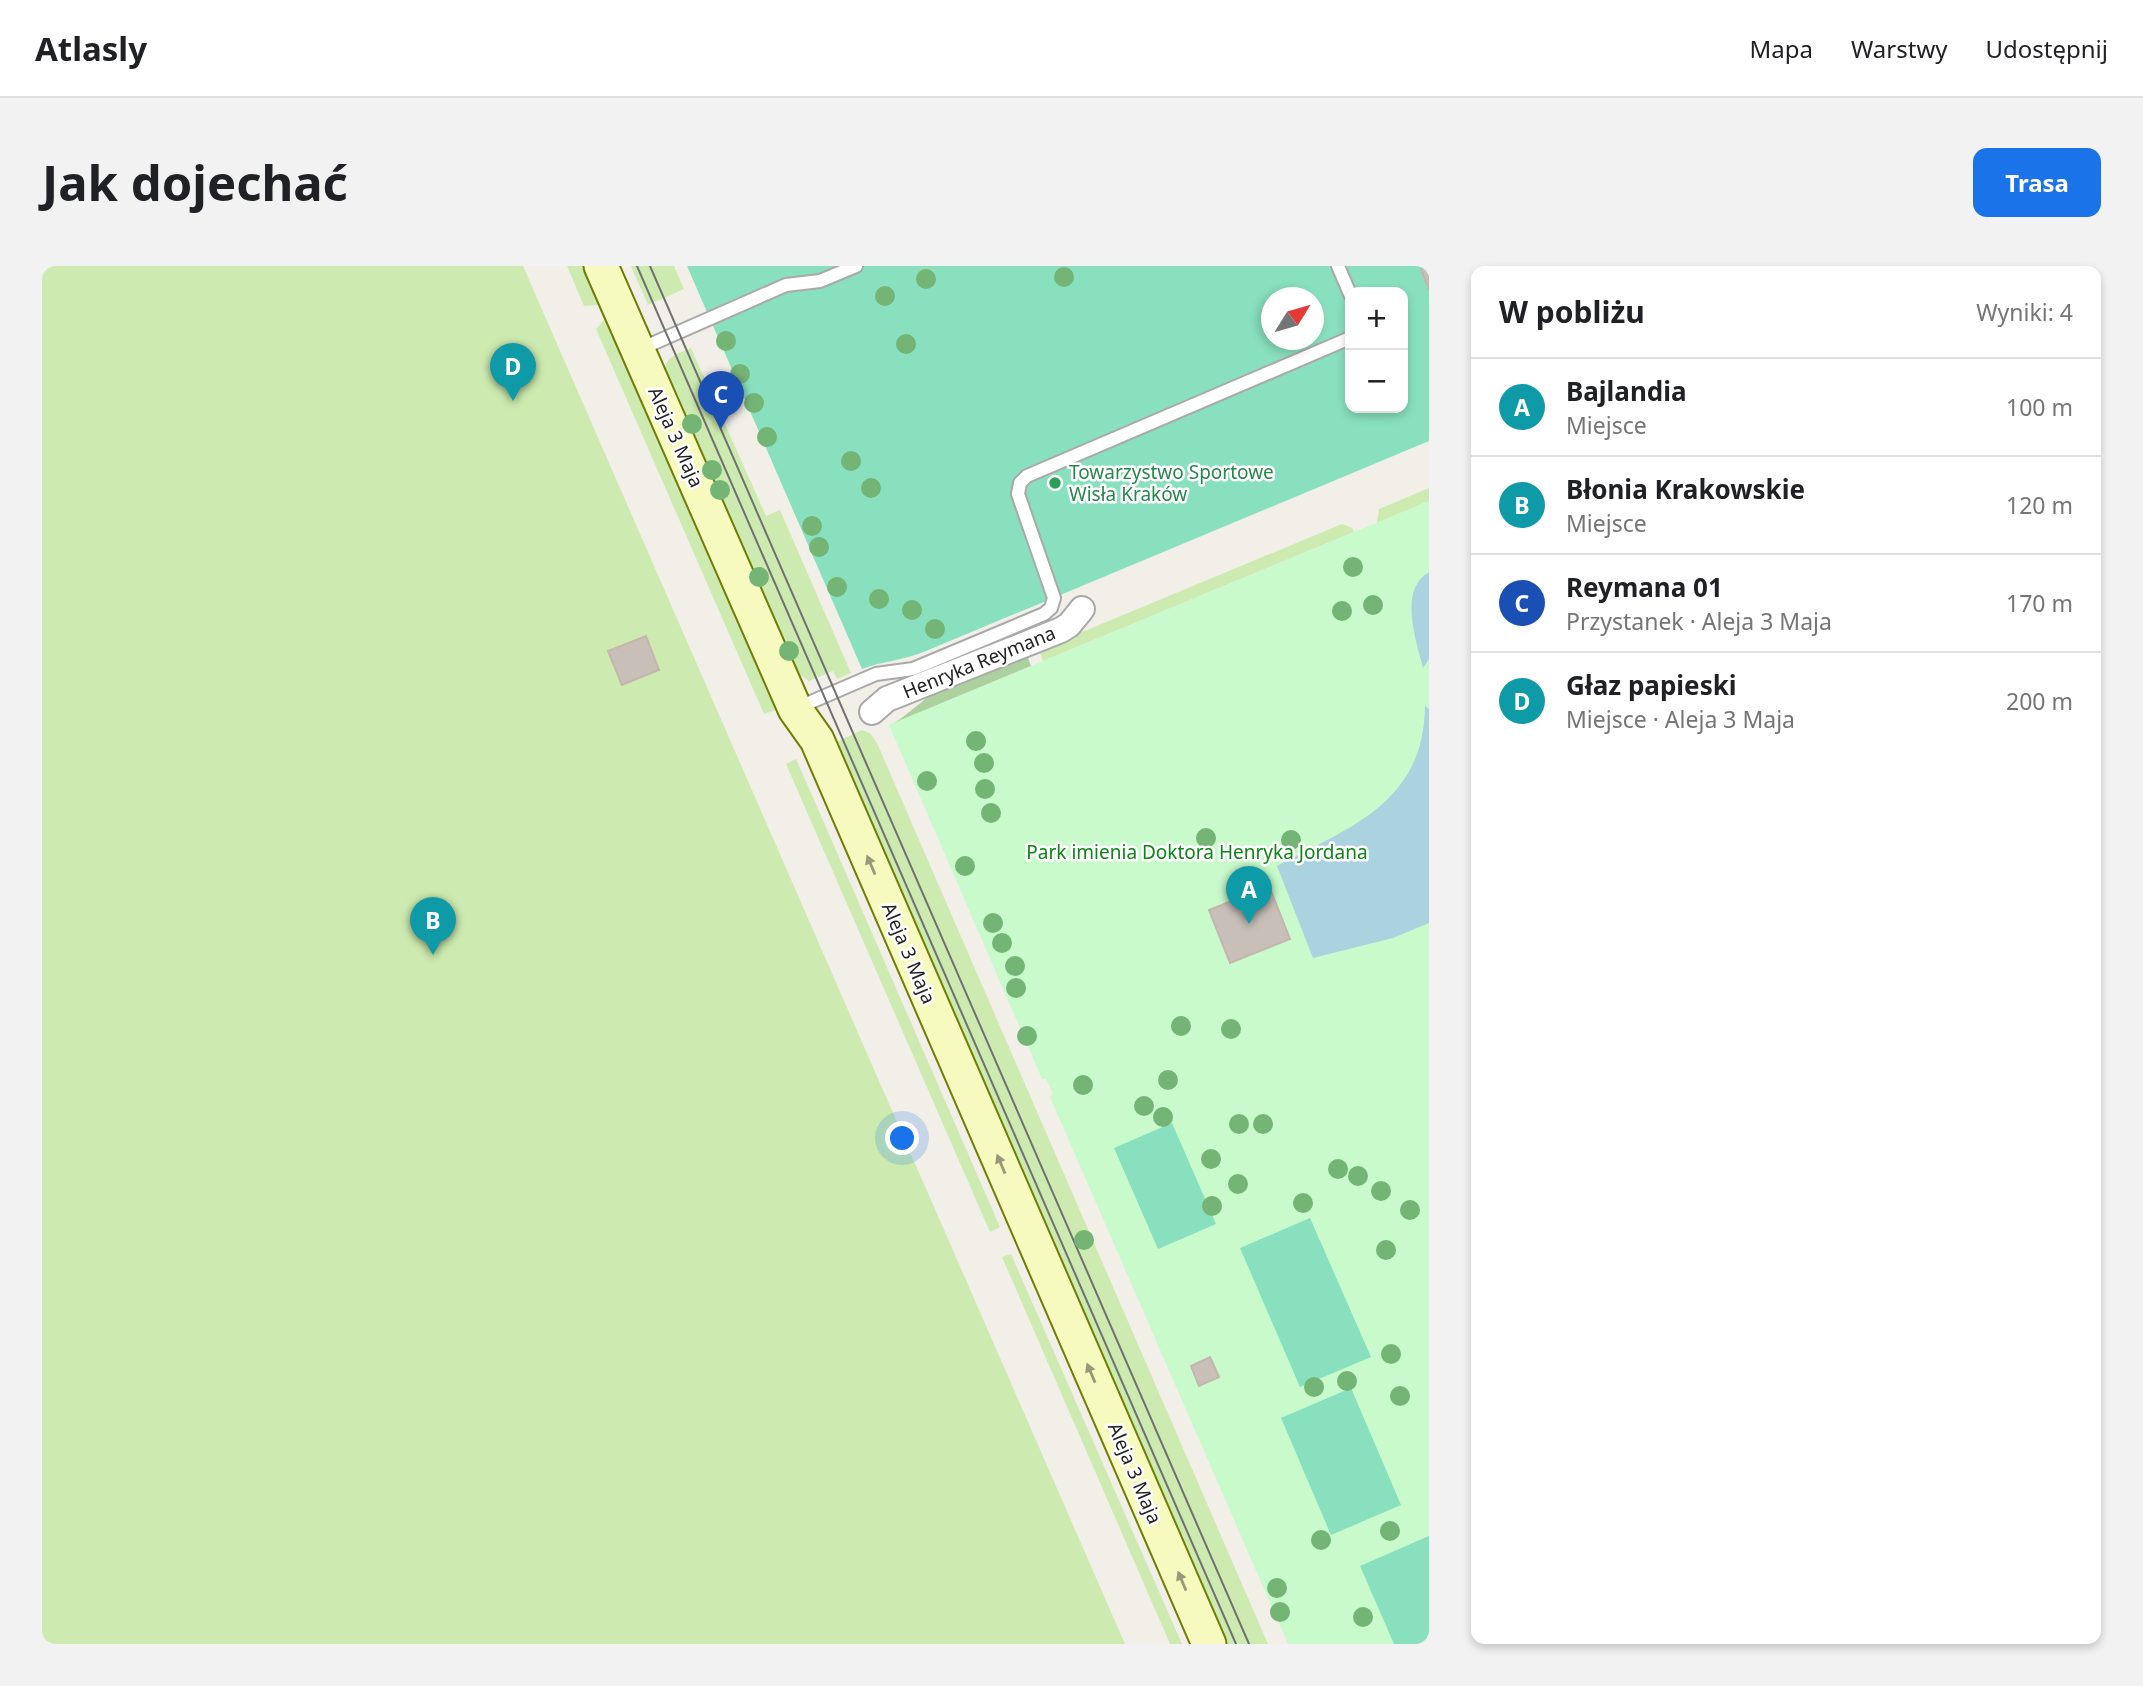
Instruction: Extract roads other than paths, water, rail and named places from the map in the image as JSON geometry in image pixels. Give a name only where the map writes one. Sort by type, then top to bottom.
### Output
[{"type":"street","name":"Aleja 3 Maja","points":[[601,266],[795,709],[817,740],[1209,1644]]},
{"type":"street","name":"Henryka Reymana","points":[[872,712],[887,699],[1061,630],[1069,625],[1082,609]]},
{"type":"lane","points":[[637,350],[786,285],[820,281],[856,266]]},
{"type":"lane","points":[[1338,266],[1347,287]]},
{"type":"lane","points":[[795,709],[883,671],[913,668],[1044,614],[1051,608],[1054,598],[1017,494],[1020,483],[1027,476],[1345,340]]},
{"type":"water","points":[[1429,572],[1429,659],[1423,668],[1414,630],[1412,603],[1420,580]]},
{"type":"water","points":[[1425,706],[1429,709],[1429,923],[1393,938],[1313,958],[1277,866],[1356,824],[1378,808],[1397,789],[1412,766],[1421,739]]},
{"type":"tram line","points":[[637,266],[1236,1644]]},
{"type":"tram line","points":[[650,266],[1249,1644]]},
{"type":"place","name":"Głaz papieski","points":[[513,401]]},
{"type":"place","name":"Reymana 01","points":[[721,429]]},
{"type":"place","name":"Towarzystwo Sportowe Wisła Kraków","points":[[1055,483]]},
{"type":"place","name":"Bajlandia","points":[[1249,924]]},
{"type":"place","name":"Błonia Krakowskie","points":[[433,955]]},
{"type":"park label","name":"Park imienia Doktora Henryka Jordana","points":[[1197,852]]}]
